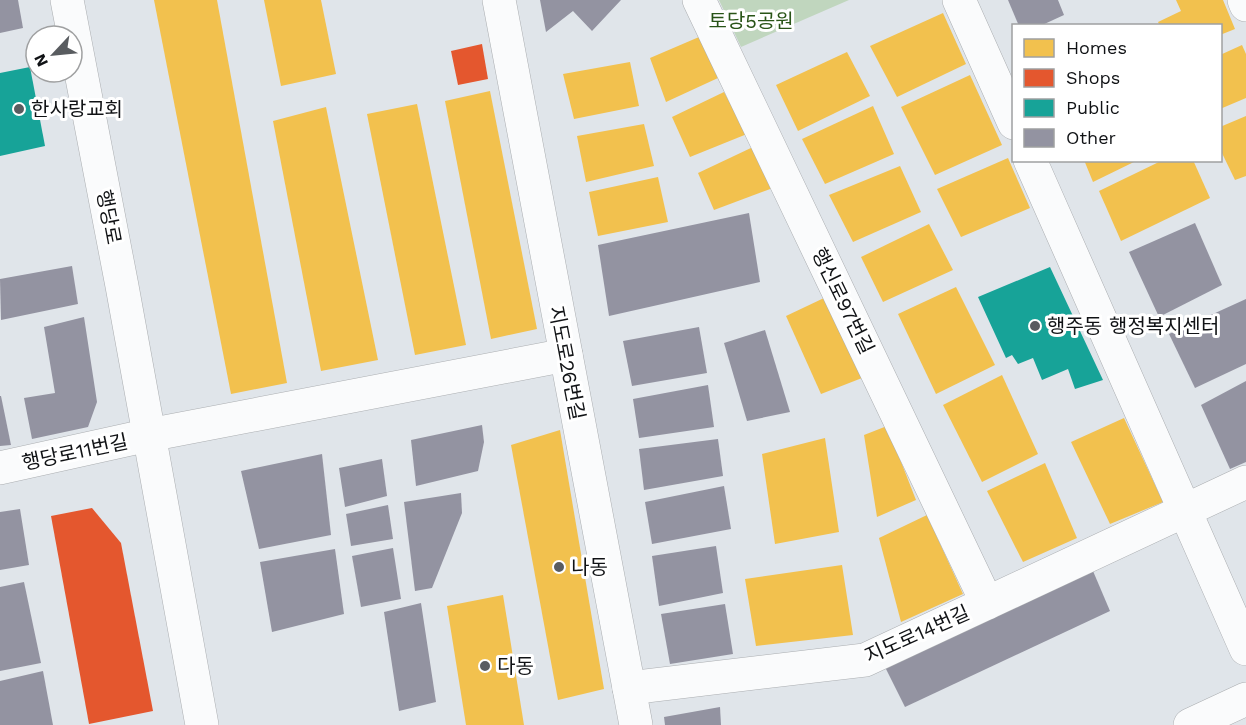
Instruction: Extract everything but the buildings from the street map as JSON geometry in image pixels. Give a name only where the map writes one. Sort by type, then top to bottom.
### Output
[{"type":"street","name":"행당로","points":[[67,0],[202,725]]},
{"type":"street","name":"지도로26번길","points":[[500,0],[636,725]]},
{"type":"street","name":"행신로97번길","points":[[699,0],[987,603]]},
{"type":"street","points":[[959,0],[1012,119]]},
{"type":"street","points":[[1244,0],[1246,5]]},
{"type":"street","points":[[1031,162],[1246,649]]},
{"type":"street","points":[[149,435],[566,355]]},
{"type":"street","name":"행당로11번길","points":[[0,468],[149,435]]},
{"type":"street","name":"지도로14번길","points":[[628,688],[865,660],[1246,482]]},
{"type":"street","points":[[1190,725],[1246,699]]},
{"type":"green space","name":"토당5공원","points":[[719,0],[849,0],[741,47]]},
{"type":"place","name":"한사랑교회","points":[[19,109]]},
{"type":"place","name":"행주동 행정복지센터","points":[[1035,326]]},
{"type":"place","name":"나동","points":[[559,567]]},
{"type":"place","name":"다동","points":[[485,666]]}]
